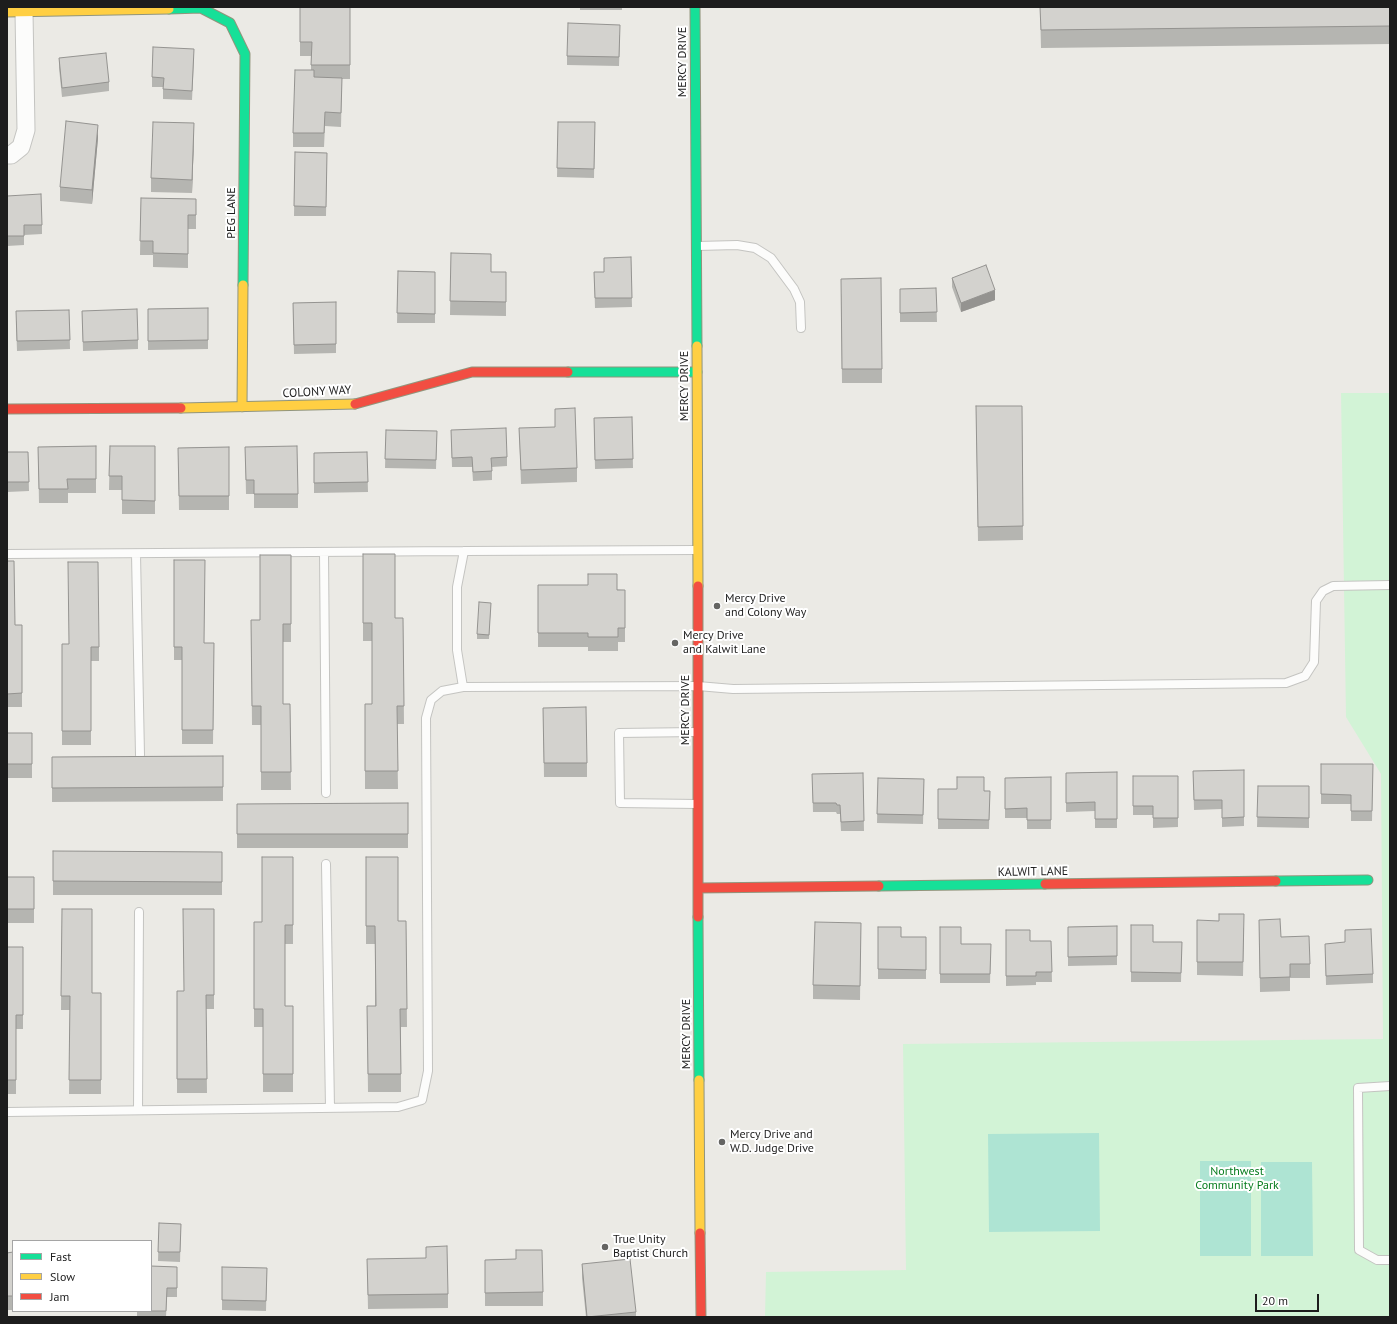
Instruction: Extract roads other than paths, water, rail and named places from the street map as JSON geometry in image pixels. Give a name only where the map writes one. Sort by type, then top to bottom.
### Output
[{"type":"street","name":"MERCY DRIVE","points":[[695,7],[701,1317]]},
{"type":"street","name":"PEG LANE","points":[[15,12],[201,8],[230,23],[245,54],[242,407]]},
{"type":"street","points":[[7,155],[21,147],[26,130],[15,12]]},
{"type":"street","name":"COLONY WAY","points":[[7,409],[242,407],[353,404],[472,372],[697,372]]},
{"type":"street","name":"KALWIT LANE","points":[[698,888],[1368,880]]},
{"type":"lane","points":[[696,246],[737,245],[755,248],[771,258],[794,289],[800,302],[802,328]]},
{"type":"lane","points":[[7,554],[464,550],[698,550]]},
{"type":"lane","points":[[463,687],[457,650],[457,587],[464,550]]},
{"type":"lane","points":[[324,552],[326,793]]},
{"type":"lane","points":[[136,554],[140,755]]},
{"type":"lane","points":[[7,1112],[398,1107],[422,1100],[428,1071],[426,718],[431,700],[442,691],[463,687],[698,686],[733,689],[1286,683],[1305,676],[1314,662],[1316,600],[1323,591],[1333,586],[1390,585]]},
{"type":"lane","points":[[698,732],[619,733],[620,803],[698,804]]},
{"type":"lane","points":[[326,864],[330,1108]]},
{"type":"lane","points":[[138,1110],[139,912]]},
{"type":"lane","points":[[1390,1086],[1358,1088],[1359,1250],[1377,1260],[1390,1260]]},
{"type":"place","name":"Mercy Drive and Colony Way","points":[[717,606]]},
{"type":"place","name":"Mercy Drive and Kalwit Lane","points":[[675,643]]},
{"type":"place","name":"Mercy Drive and W.D. Judge Drive","points":[[722,1142]]},
{"type":"place","name":"True Unity Baptist Church","points":[[605,1247]]},
{"type":"park label","name":"Northwest Community Park","points":[[1237,1179]]}]
